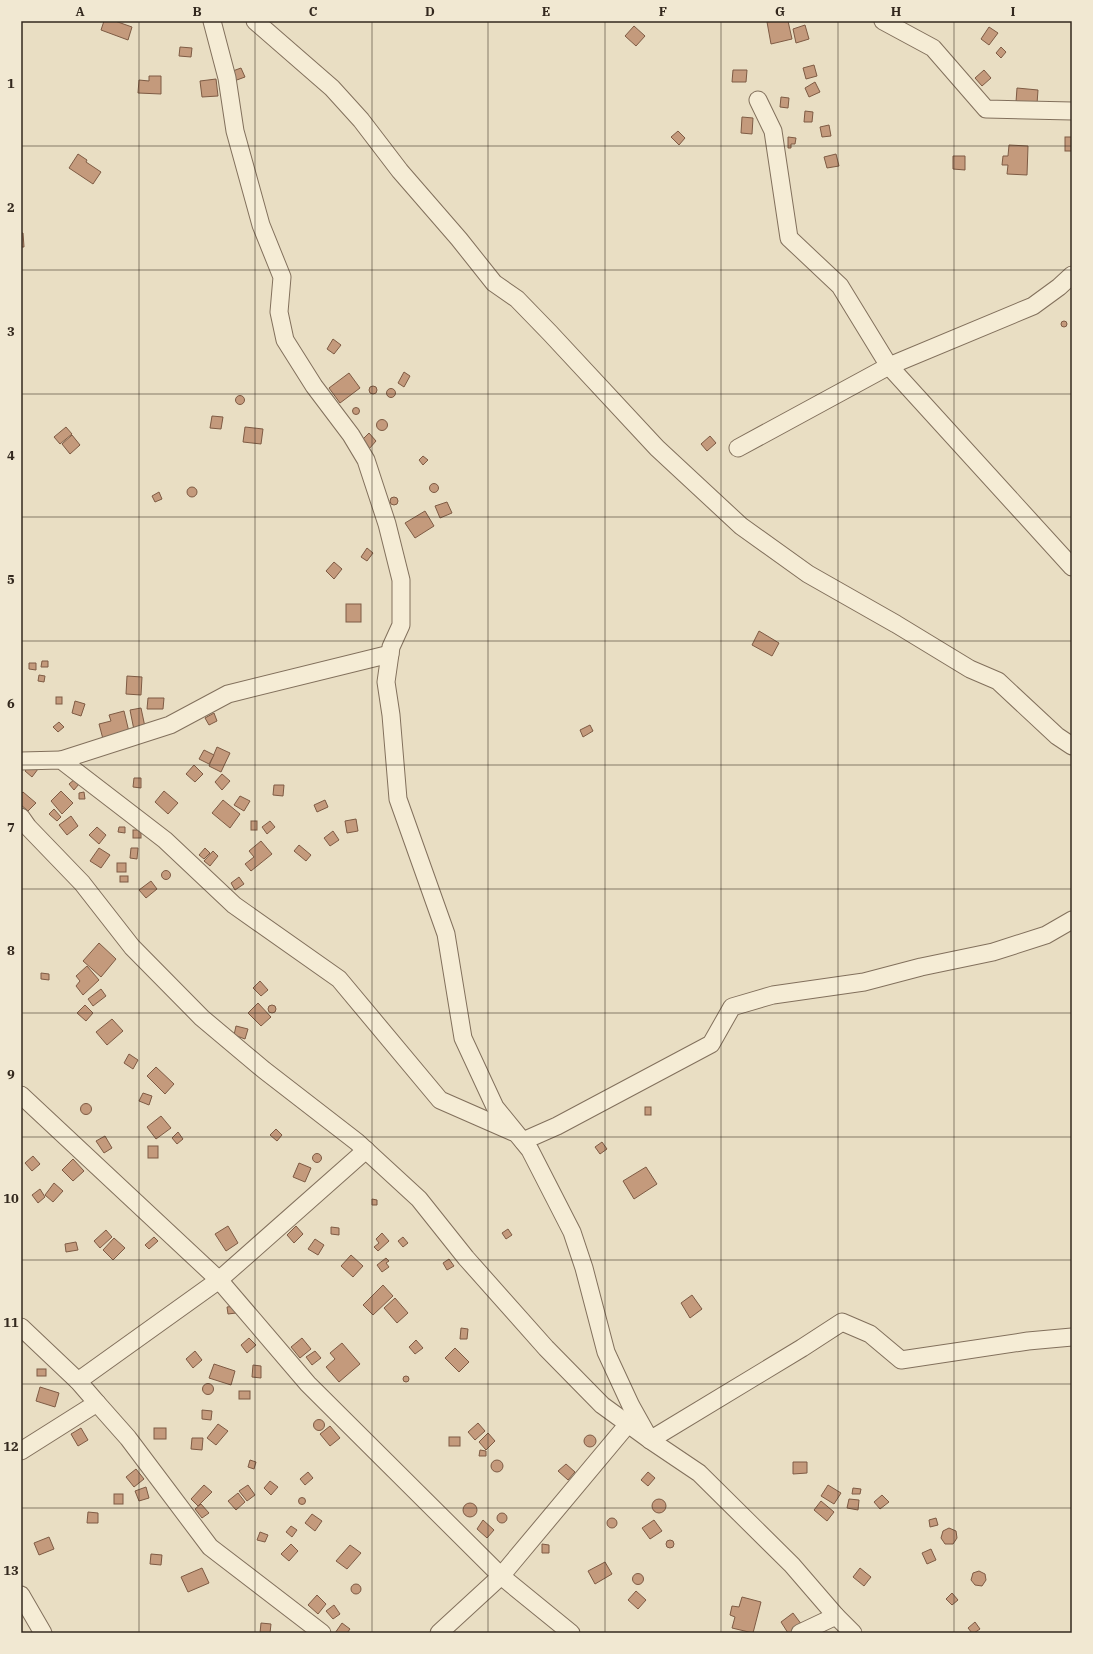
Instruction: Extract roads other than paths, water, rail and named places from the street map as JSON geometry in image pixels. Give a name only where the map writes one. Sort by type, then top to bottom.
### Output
[{"type":"street","points":[[212,21],[227,78],[235,131],[262,225],[282,277],[279,312],[285,340],[314,386],[351,435],[366,460],[387,524],[401,580],[401,625],[391,647],[386,682],[391,715],[398,799],[446,934],[463,1038],[495,1107],[530,1150],[572,1232],[584,1268],[606,1352],[631,1406],[650,1440]]},
{"type":"street","points":[[255,21],[332,88],[360,120],[400,172],[459,239],[494,283],[517,299],[657,448],[731,517],[808,574],[896,624],[970,669],[998,681],[1058,736],[1072,746]]},
{"type":"street","points":[[883,21],[933,48],[986,109],[1072,111]]},
{"type":"street","points":[[758,100],[773,131],[789,238],[840,286],[889,366],[1072,567]]},
{"type":"street","points":[[738,448],[889,366],[1033,306],[1059,287],[1072,275]]},
{"type":"street","points":[[21,761],[61,760],[170,725],[228,694],[390,654]]},
{"type":"street","points":[[61,760],[165,840],[234,905],[339,979],[440,1100],[521,1138],[557,1126],[711,1044],[732,1007],[773,995],[864,982],[921,967],[993,952],[1046,935],[1072,920]]},
{"type":"street","points":[[21,817],[28,827],[82,882],[132,947],[202,1018],[366,1150],[419,1199],[466,1258],[546,1348],[602,1405],[699,1473],[792,1565],[836,1616],[854,1633]]},
{"type":"street","points":[[21,1095],[219,1280],[308,1384],[501,1576],[571,1633]]},
{"type":"street","points":[[78,1381],[219,1280],[366,1150]]},
{"type":"street","points":[[650,1440],[782,1361],[842,1322],[870,1334],[901,1360],[1028,1340],[1072,1337]]},
{"type":"street","points":[[21,1327],[78,1381],[128,1438],[210,1547],[322,1633]]},
{"type":"street","points":[[21,1452],[97,1403]]},
{"type":"street","points":[[439,1633],[501,1576],[628,1424]]},
{"type":"street","points":[[21,1595],[43,1633]]},
{"type":"street","points":[[800,1633],[836,1616]]}]
